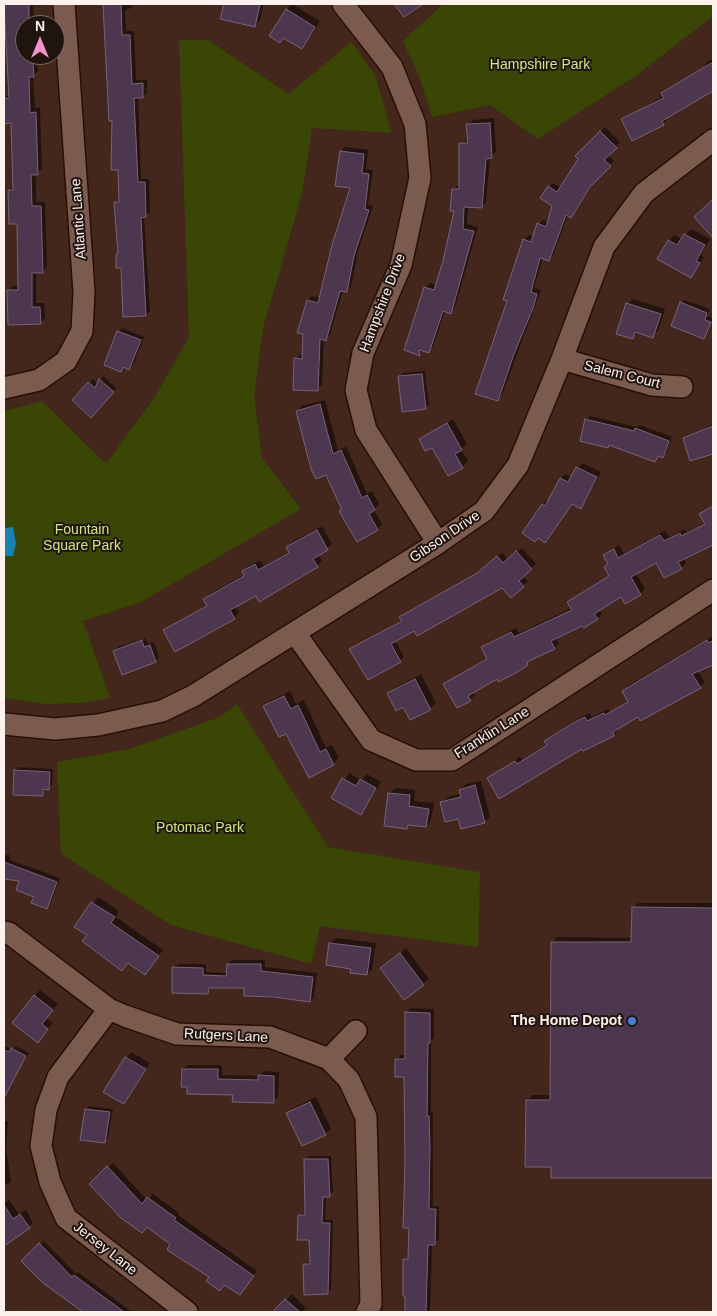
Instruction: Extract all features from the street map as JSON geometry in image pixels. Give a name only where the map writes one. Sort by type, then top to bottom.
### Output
[{"type":"street","name":"Atlantic Lane","points":[[4,388],[40,380],[66,361],[82,331],[84,292],[64,4]]},
{"type":"street","name":"Hampshire Drive","points":[[343,4],[392,67],[415,124],[420,178],[401,265],[364,353],[356,390],[366,430],[438,543]]},
{"type":"street","name":"Gibson Drive","points":[[4,724],[56,729],[98,726],[162,711],[193,696],[438,543],[484,511],[518,465],[562,359],[604,247],[644,194],[713,140]]},
{"type":"street","name":"Salem Court","points":[[562,359],[652,386],[682,387]]},
{"type":"street","name":"Franklin Lane","points":[[295,632],[371,740],[416,760],[452,760],[713,590]]},
{"type":"street","name":"Rutgers Lane","points":[[4,932],[9,933],[109,1008],[125,1016],[177,1034],[270,1036],[329,1060],[349,1080],[366,1117],[371,1304],[367,1312]]},
{"type":"street","name":"Jersey Lane","points":[[109,1008],[58,1077],[46,1110],[41,1146],[50,1182],[66,1218],[187,1312]]},
{"type":"street","points":[[329,1060],[356,1030]]},
{"type":"green space","name":"Hampshire Park","points":[[443,4],[713,4],[713,16],[637,75],[538,139],[490,105],[432,117],[420,79],[403,41]]},
{"type":"green space","name":"Fountain Square Park","points":[[179,40],[208,40],[289,94],[351,42],[375,75],[392,133],[312,128],[302,194],[263,328],[254,396],[262,458],[301,509],[141,602],[83,621],[110,698],[79,703],[46,704],[4,698],[4,411],[42,401],[106,464],[156,395],[189,337]]},
{"type":"green space","name":"Potomac Park","points":[[237,704],[328,847],[480,872],[478,947],[320,926],[311,964],[171,925],[61,854],[57,762],[129,749],[220,717]]},
{"type":"water","points":[[13,527],[16,544],[13,556],[4,556],[4,528]]},
{"type":"building","points":[[4,4],[29,4],[29,15],[15,15],[15,65],[33,65],[34,77],[29,77],[30,113],[36,112],[38,175],[31,175],[32,206],[41,206],[43,273],[32,273],[32,307],[40,307],[41,324],[8,325],[7,290],[18,290],[17,224],[9,224],[8,190],[13,190],[11,123],[4,124],[4,99],[9,98]]},
{"type":"building","points":[[103,4],[121,4],[122,35],[130,35],[132,84],[143,83],[143,98],[134,98],[138,182],[145,182],[146,217],[141,218],[146,316],[123,317],[121,268],[116,268],[116,254],[118,254],[114,202],[119,202],[118,170],[111,170],[112,121],[109,121]]},
{"type":"building","points":[[224,4],[260,4],[255,27],[220,19]]},
{"type":"building","points":[[394,4],[423,4],[404,17]]},
{"type":"building","points":[[286,9],[315,27],[302,49],[283,38],[280,43],[269,36]]},
{"type":"building","points":[[713,62],[713,91],[662,121],[664,125],[632,141],[621,119],[664,98],[661,93]]},
{"type":"building","points":[[490,123],[492,158],[486,159],[482,208],[464,207],[463,229],[474,231],[451,314],[443,311],[429,353],[419,350],[420,356],[404,350],[424,287],[434,290],[443,261],[454,211],[450,211],[452,189],[459,189],[459,143],[468,143],[466,124]]},
{"type":"building","points":[[600,131],[617,148],[604,160],[611,166],[590,187],[571,218],[566,215],[549,261],[540,258],[531,292],[537,294],[533,308],[514,354],[498,401],[475,394],[507,301],[503,300],[523,239],[531,242],[537,223],[546,227],[552,206],[540,198],[548,186],[557,192],[578,159],[575,156]]},
{"type":"building","points":[[340,151],[364,154],[362,173],[369,174],[365,209],[369,210],[354,256],[347,292],[340,291],[326,341],[320,339],[318,391],[293,390],[294,358],[302,359],[303,334],[297,333],[307,300],[318,303],[332,245],[350,188],[335,186]]},
{"type":"building","points":[[713,199],[713,238],[694,217]]},
{"type":"building","points":[[684,234],[705,245],[696,261],[700,263],[691,278],[657,259],[668,240],[677,245]]},
{"type":"building","points":[[680,302],[707,313],[705,320],[711,322],[704,339],[671,326]]},
{"type":"building","points":[[626,303],[661,314],[653,338],[635,332],[633,339],[616,334]]},
{"type":"building","points":[[117,331],[141,340],[129,370],[123,367],[121,372],[104,365]]},
{"type":"building","points":[[422,374],[426,409],[402,412],[398,376]]},
{"type":"building","points":[[99,379],[114,392],[91,418],[72,400],[88,382],[95,388]]},
{"type":"building","points":[[320,404],[333,454],[341,450],[362,498],[367,495],[375,510],[369,514],[378,530],[357,542],[339,511],[342,510],[326,475],[316,479],[311,469],[296,411]]},
{"type":"building","points":[[585,419],[634,431],[635,428],[669,441],[663,458],[658,456],[655,462],[609,445],[608,448],[580,441]]},
{"type":"building","points":[[447,423],[462,450],[455,454],[463,468],[448,476],[432,448],[425,451],[419,439]]},
{"type":"building","points":[[713,426],[713,454],[690,461],[683,438]]},
{"type":"building","points":[[576,467],[597,477],[581,509],[572,504],[545,543],[538,538],[535,542],[522,533],[542,504],[545,506],[560,478],[568,482]]},
{"type":"building","points":[[713,506],[713,545],[678,562],[682,569],[664,578],[656,563],[631,577],[641,595],[625,604],[621,597],[594,614],[598,619],[584,628],[582,626],[551,641],[555,649],[527,662],[528,665],[516,673],[498,682],[497,679],[468,696],[471,701],[457,708],[443,684],[487,659],[481,647],[511,632],[514,637],[572,610],[567,602],[609,576],[604,567],[608,564],[603,555],[614,549],[618,558],[660,535],[664,541],[680,533],[681,536],[705,524],[699,514]]},
{"type":"building","points":[[317,530],[328,550],[313,559],[318,567],[259,602],[256,596],[230,610],[235,619],[175,652],[163,630],[207,606],[203,599],[244,576],[242,571],[255,564],[258,570],[289,553],[286,547]]},
{"type":"building","points":[[516,551],[532,569],[519,581],[524,587],[511,598],[502,588],[417,636],[414,631],[391,644],[401,662],[368,680],[349,649],[402,621],[399,617],[477,573],[497,556],[503,563]]},
{"type":"building","points":[[142,640],[144,647],[150,645],[156,662],[122,675],[113,651]]},
{"type":"building","points":[[707,640],[708,643],[713,641],[713,665],[692,674],[701,688],[640,721],[638,717],[613,732],[614,736],[583,751],[582,749],[499,799],[487,778],[515,761],[517,764],[547,745],[544,741],[575,722],[585,717],[587,721],[604,713],[605,715],[628,702],[622,691]]},
{"type":"building","points":[[415,679],[431,710],[410,720],[403,707],[396,711],[387,693]]},
{"type":"building","points":[[284,696],[291,709],[298,705],[320,752],[326,749],[334,765],[309,778],[286,734],[279,737],[263,706]]},
{"type":"building","points":[[14,770],[50,772],[49,790],[43,789],[43,796],[13,795]]},
{"type":"building","points":[[342,778],[356,786],[360,779],[376,788],[361,815],[331,798]]},
{"type":"building","points":[[475,785],[485,823],[461,829],[458,819],[445,822],[440,802],[461,797],[459,790]]},
{"type":"building","points":[[388,793],[410,795],[409,806],[429,809],[426,827],[408,825],[407,829],[384,826]]},
{"type":"building","points":[[4,862],[57,882],[47,909],[31,903],[34,897],[16,890],[19,881],[4,879]]},
{"type":"building","points":[[91,902],[115,917],[111,923],[159,956],[145,975],[128,963],[122,971],[82,941],[87,935],[74,927]]},
{"type":"building","name":"The Home Depot","points":[[632,907],[713,908],[713,1178],[551,1178],[551,1167],[525,1167],[526,1100],[550,1100],[551,942],[631,942]]},
{"type":"building","points":[[329,943],[371,948],[367,975],[350,973],[351,969],[326,965]]},
{"type":"building","points":[[400,953],[424,985],[404,1000],[380,968]]},
{"type":"building","points":[[227,964],[261,964],[261,971],[313,977],[310,1002],[274,997],[244,996],[244,988],[209,988],[208,994],[172,993],[172,967],[203,968],[203,975],[226,976]]},
{"type":"building","points":[[34,995],[53,1010],[42,1024],[48,1029],[38,1043],[12,1023]]},
{"type":"building","points":[[405,1012],[430,1013],[427,1116],[429,1116],[430,1146],[429,1209],[436,1209],[435,1245],[428,1245],[426,1312],[405,1312],[405,1296],[403,1296],[403,1259],[408,1259],[409,1228],[403,1228],[405,1162],[404,1077],[395,1077],[395,1059],[405,1059]]},
{"type":"building","points":[[11,1048],[26,1056],[4,1098],[4,1050],[9,1052]]},
{"type":"building","points":[[125,1057],[146,1069],[124,1104],[103,1092]]},
{"type":"building","points":[[182,1069],[218,1069],[218,1079],[258,1080],[258,1075],[274,1076],[274,1103],[232,1102],[233,1095],[187,1094],[187,1087],[181,1087]]},
{"type":"building","points":[[310,1102],[326,1135],[302,1146],[286,1113]]},
{"type":"building","points":[[85,1109],[110,1112],[105,1143],[80,1140]]},
{"type":"building","points":[[304,1159],[328,1159],[330,1197],[323,1197],[322,1223],[330,1223],[328,1294],[304,1295],[303,1264],[310,1264],[309,1240],[297,1240],[298,1215],[305,1215]]},
{"type":"building","points":[[107,1166],[142,1204],[147,1197],[176,1218],[174,1220],[254,1276],[240,1295],[224,1285],[220,1291],[206,1281],[209,1277],[167,1250],[170,1244],[147,1227],[142,1233],[121,1218],[89,1184]]},
{"type":"building","points":[[4,1205],[13,1219],[20,1214],[30,1228],[4,1246]]},
{"type":"building","points":[[39,1243],[72,1277],[74,1275],[124,1312],[83,1312],[43,1283],[21,1261]]},
{"type":"building","points":[[285,1299],[300,1312],[272,1312]]},
{"type":"place","name":"The Home Depot","points":[[632,1021]]}]
